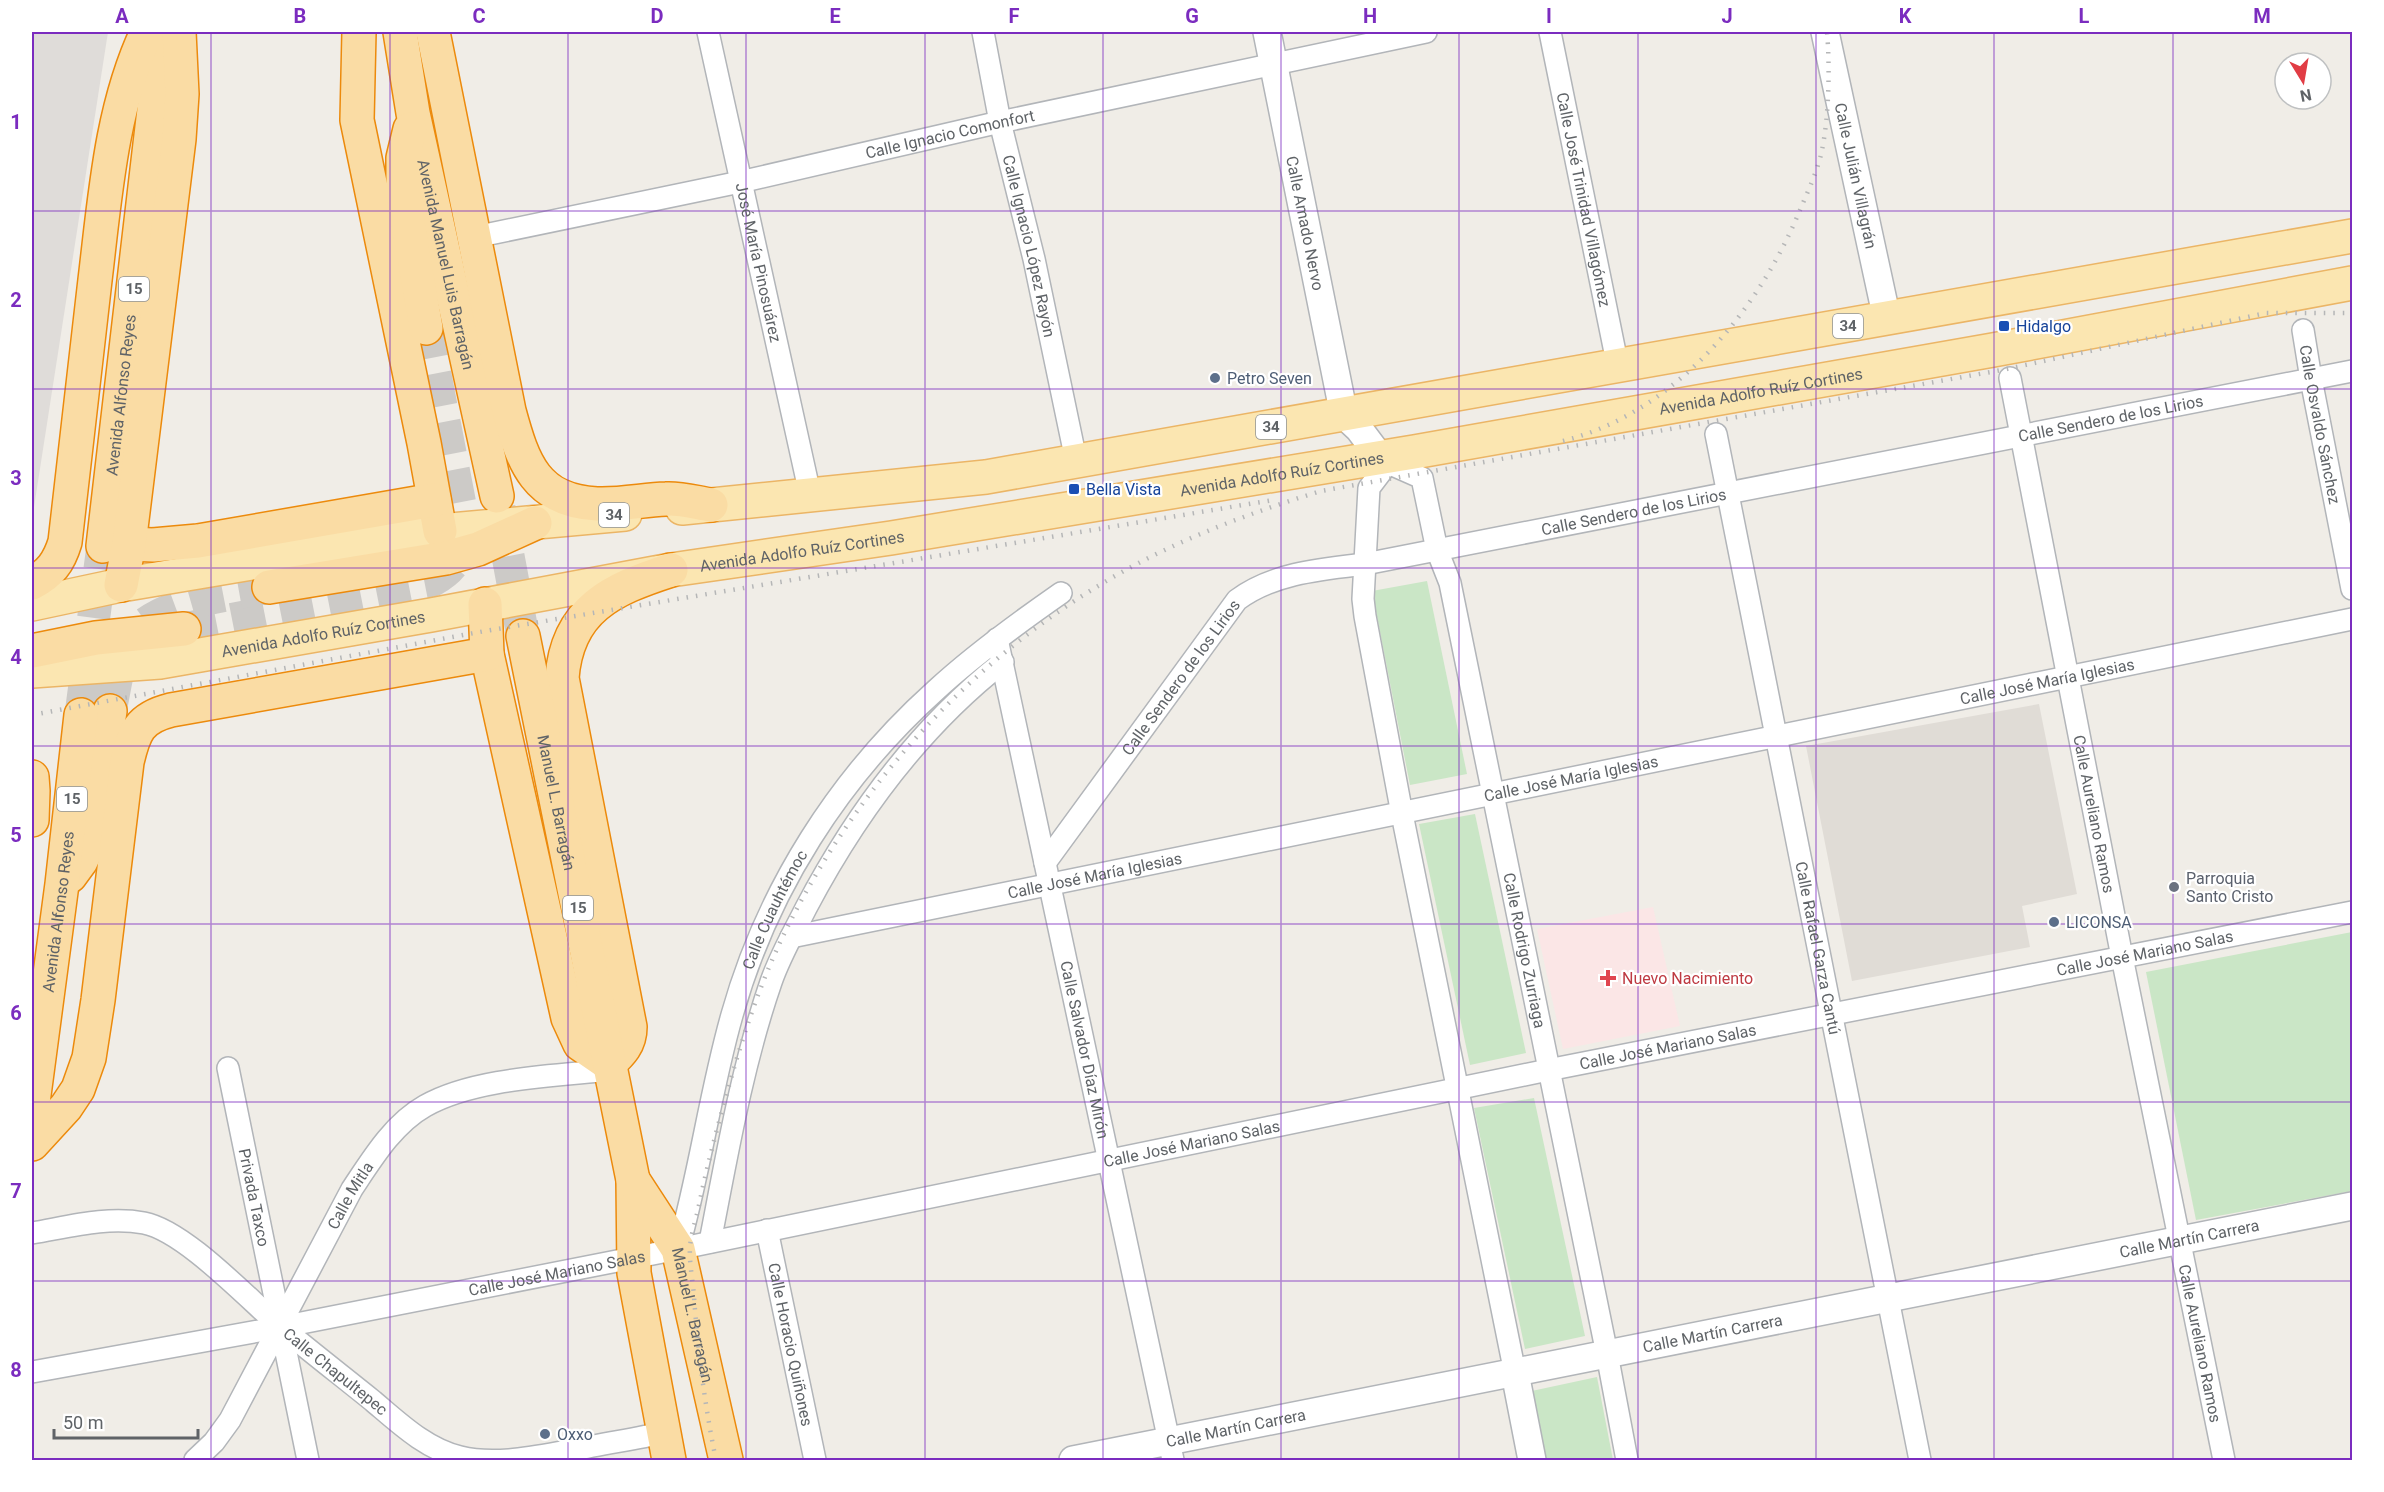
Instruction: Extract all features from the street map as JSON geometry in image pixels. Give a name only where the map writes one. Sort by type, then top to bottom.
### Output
[{"type":"highway","points":[[32,583],[52,569],[60,558],[65,542],[101,227],[116,129],[126,91],[147,32]]},
{"type":"highway","name":"Avenida Alfonso Reyes","points":[[116,545],[164,32]]},
{"type":"highway","points":[[121,585],[116,545],[178,139],[182,83],[178,32]]},
{"type":"highway","points":[[116,545],[153,545],[198,541],[437,516],[357,120],[359,32]]},
{"type":"highway","name":"Avenida Manuel Luis Barragán","points":[[400,32],[413,113],[497,496]]},
{"type":"highway","points":[[433,32],[509,411],[517,442],[528,466],[544,487],[573,501],[598,504],[668,498],[711,505]]},
{"type":"highway","points":[[413,113],[404,158],[404,194],[426,328]]},
{"type":"highway","points":[[269,587],[446,558],[478,549],[535,523]]},
{"type":"highway","points":[[485,604],[488,654],[568,1018],[580,1044],[610,1067],[623,1050],[630,1034],[630,1027],[562,678],[563,664],[566,648],[572,635],[594,606],[624,586],[671,570]]},
{"type":"highway","points":[[32,651],[96,638],[184,629]]},
{"type":"highway","name":"Manuel L. Barragán","points":[[523,636],[633,1180],[633,1257],[636,1284],[666,1447]]},
{"type":"highway","points":[[32,1144],[66,1107],[78,1089],[89,1058],[127,762],[131,743],[143,722],[155,714],[171,710],[488,654]]},
{"type":"highway","name":"Avenida Alfonso Reyes","points":[[32,1110],[62,884],[81,861],[89,844],[96,713]]},
{"type":"highway","points":[[32,777],[32,820]]},
{"type":"highway","name":"Manuel L. Barragán","points":[[633,1180],[678,1249],[726,1461]]},
{"type":"main road","name":"34","points":[[32,604],[437,516],[535,523],[986,477],[2352,236]]},
{"type":"main road","name":"Avenida Adolfo Ruíz Cortines","points":[[32,671],[160,662],[671,570],[891,538],[1384,460],[2348,285]]},
{"type":"street","name":"José María Pinosuárez","points":[[708,32],[810,494]]},
{"type":"street","name":"Calle Ignacio López Rayón","points":[[983,32],[1000,122],[1034,259],[1076,460]]},
{"type":"street","name":"Calle Amado Nervo","points":[[1267,32],[1344,415]]},
{"type":"street","name":"Calle Ignacio Comonfort","points":[[475,237],[740,182],[1000,122],[1426,32]]},
{"type":"street","name":"Calle José Trinidad Villagómez","points":[[1550,32],[1618,367]]},
{"type":"street","name":"Calle Julián Villagrán","points":[[1825,32],[1887,319]]},
{"type":"street","name":"Calle Osvaldo Sánchez","points":[[2303,330],[2352,590]]},
{"type":"street","name":"Calle Sendero de los Lirios","points":[[1045,863],[1237,600],[1253,588],[1269,581],[2352,371]]},
{"type":"street","name":"Calle Aureliano Ramos","points":[[2010,378],[2122,957],[2224,1461]]},
{"type":"street","points":[[1344,415],[1359,429],[1384,460],[1369,488],[1363,599],[1365,616],[1402,814],[1532,1461]]},
{"type":"street","name":"Calle Rafael Garza Cantú","points":[[1716,434],[1920,1461]]},
{"type":"street","name":"Calle Rodrigo Zurriaga","points":[[1384,460],[1422,478],[1437,550],[1450,583],[1627,1461]]},
{"type":"street","name":"Calle Cuauhtémoc","points":[[678,1249],[694,1194],[718,1066],[733,1013],[762,927],[803,850],[870,757],[936,689],[997,639],[1061,593]]},
{"type":"street","name":"Calle José María Iglesias","points":[[791,937],[2352,619]]},
{"type":"street","name":"Calle Salvador Díaz Mirón","points":[[997,639],[1171,1451]]},
{"type":"street","name":"Calle Cuauhtémoc","points":[[710,1242],[733,1123],[749,1060],[772,981],[791,937],[827,868],[872,800],[925,736],[969,691],[1003,662]]},
{"type":"street","name":"Calle José Mariano Salas","points":[[32,1372],[281,1327],[678,1249],[1548,1070],[2352,912]]},
{"type":"street","name":"Calle Mitla","points":[[195,1461],[214,1442],[230,1420],[352,1189],[376,1153],[400,1126],[424,1106],[452,1094],[490,1085],[610,1067]]},
{"type":"street","name":"Privada Taxco","points":[[228,1068],[308,1461]]},
{"type":"street","name":"Calle Martín Carrera","points":[[1073,1461],[1171,1451],[1607,1354],[2352,1206]]},
{"type":"street","name":"Calle Chapultepec","points":[[32,1233],[120,1220],[147,1224],[175,1238],[205,1258],[281,1327],[412,1433],[437,1449],[462,1458],[496,1460],[666,1447]]},
{"type":"street","name":"Calle Horacio Quiñones","points":[[767,1230],[815,1461]]},
{"type":"shaded area","points":[[32,32],[108,32],[32,520]]},
{"type":"shaded area","points":[[2039,704],[2077,894],[2022,906],[2030,947],[1852,981],[1806,746]]},
{"type":"shaded area","name":"Nuevo Nacimiento","points":[[1653,907],[1680,1026],[1563,1049],[1537,929]]},
{"type":"green space","points":[[1427,581],[1467,774],[1410,785],[1372,591]]},
{"type":"green space","points":[[1475,814],[1526,1053],[1470,1065],[1419,824]]},
{"type":"green space","points":[[2352,932],[2352,1191],[2196,1220],[2146,972]]},
{"type":"green space","points":[[1534,1098],[1585,1336],[1525,1349],[1474,1108]]},
{"type":"green space","points":[[1597,1377],[1613,1460],[1541,1460],[1527,1392]]},
{"type":"tunnel","points":[[184,629],[433,580],[451,566],[456,559],[461,542],[461,510],[426,328]]},
{"type":"tunnel","points":[[499,508],[523,636]]},
{"type":"tunnel","points":[[81,715],[103,546]]},
{"type":"tunnel","points":[[110,711],[121,660],[138,630],[153,619],[191,603],[269,587]]},
{"type":"railway","points":[[1563,441],[1603,427],[1641,407],[1676,382],[1736,321],[1761,285],[1800,210],[1820,158],[1829,75],[1827,32]]},
{"type":"railway","points":[[716,1460],[700,1359],[690,1247],[719,1122],[752,1011],[785,932],[815,876],[850,822],[888,770],[930,722],[976,677],[1025,636],[1078,599],[1133,566],[1202,533],[1321,491],[2002,370],[2266,313],[2352,313]]},
{"type":"railway","points":[[32,715],[485,631],[1273,500]]},
{"type":"place","name":"Hidalgo","points":[[2004,326]]},
{"type":"place","name":"Petro Seven","points":[[1215,378]]},
{"type":"place","name":"Bella Vista","points":[[1074,489]]},
{"type":"place","name":"Parroquia Santo Cristo","points":[[2174,887]]},
{"type":"place","name":"LICONSA","points":[[2054,922]]},
{"type":"place","name":"Nuevo Nacimiento","points":[[1608,978]]},
{"type":"place","name":"Oxxo","points":[[545,1434]]}]
